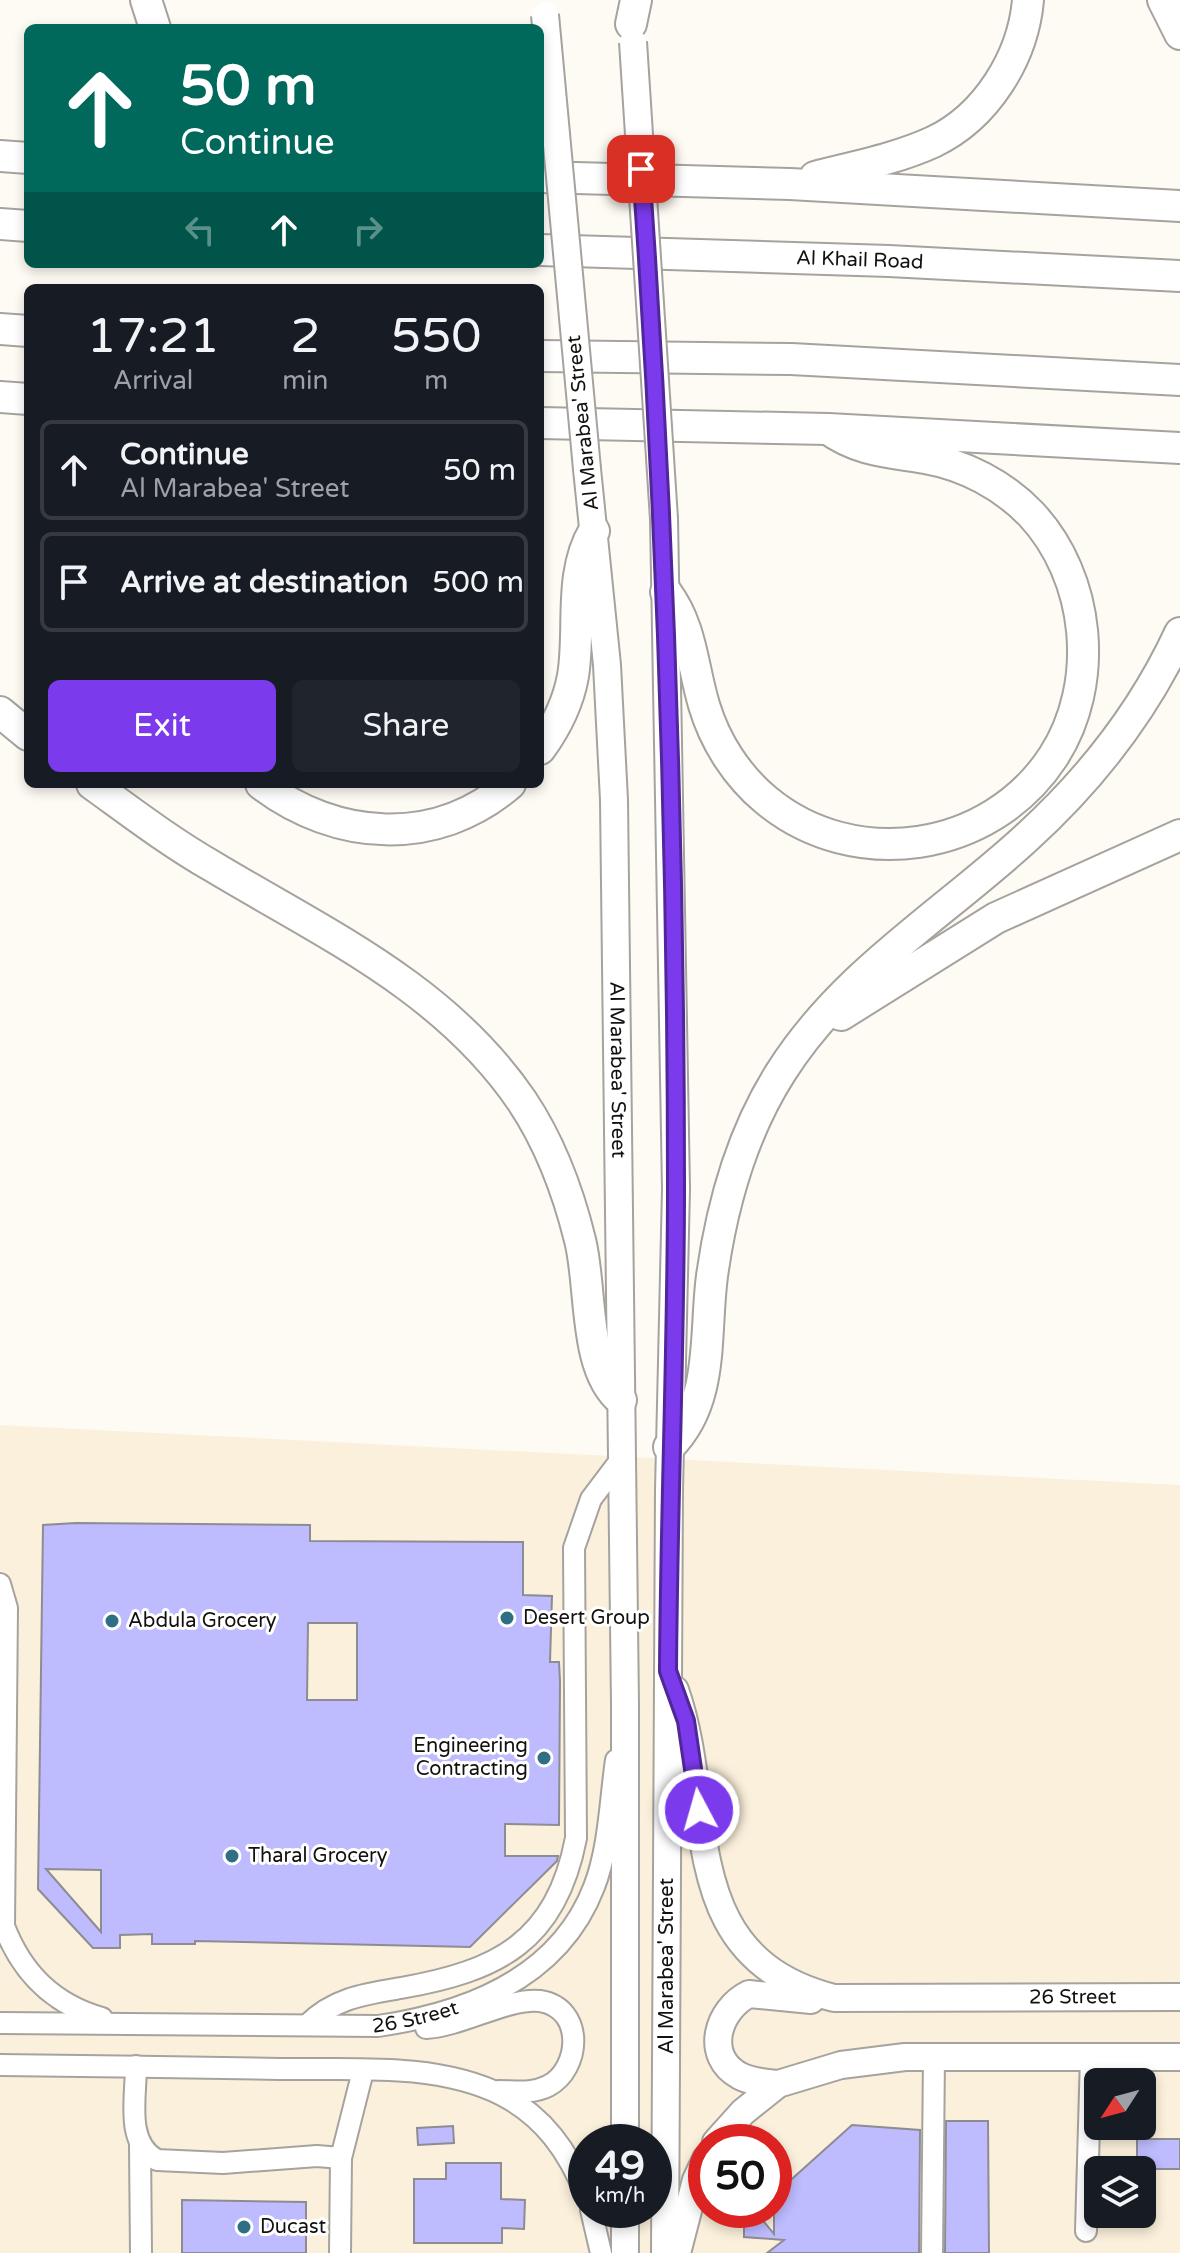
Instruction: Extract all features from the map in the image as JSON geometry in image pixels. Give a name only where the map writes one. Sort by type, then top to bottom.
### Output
[{"type":"highway","points":[[146,0],[154,24]]},
{"type":"highway","points":[[790,184],[933,142],[966,120],[993,92],[1013,59],[1028,0]]},
{"type":"highway","points":[[1163,0],[1180,34]]},
{"type":"highway","points":[[0,156],[24,158]]},
{"type":"highway","points":[[544,177],[790,184],[1180,206]]},
{"type":"highway","points":[[0,224],[24,226]]},
{"type":"highway","name":"Al Khail Road","points":[[544,250],[889,261],[1180,276]]},
{"type":"highway","points":[[0,329],[24,331]]},
{"type":"highway","points":[[544,356],[791,359],[1180,380]]},
{"type":"highway","points":[[0,397],[24,399]]},
{"type":"highway","points":[[544,423],[828,429],[1180,448]]},
{"type":"highway","points":[[666,592],[687,626],[704,705],[717,739],[738,771],[765,799],[796,822],[834,838],[873,846],[914,845],[952,835],[988,817],[1025,791],[1053,756],[1073,712],[1082,671],[1083,636],[1078,601],[1066,567],[1032,516],[992,483],[948,464],[868,450],[828,429]]},
{"type":"highway","points":[[544,742],[565,706],[573,675],[579,567],[594,531]]},
{"type":"highway","points":[[669,1447],[691,1421],[703,1389],[712,1276],[735,1170],[761,1107],[806,1037],[847,988],[1024,840],[1063,803],[1132,721],[1161,673],[1180,633]]},
{"type":"highway","points":[[0,712],[24,732]]},
{"type":"highway","points":[[98,788],[207,864],[403,980],[459,1025],[499,1068],[543,1137],[563,1183],[581,1243],[599,1371],[621,1400]]},
{"type":"highway","points":[[267,788],[299,810],[336,823],[380,831],[421,829],[452,820],[504,788]]},
{"type":"highway","points":[[806,1037],[996,918],[1180,835]]},
{"type":"main road","name":"Al Marabea' Street","points":[[545,8],[594,531],[614,800],[625,1705],[625,2124]]},
{"type":"main road","name":"Al Marabea' Street","points":[[632,16],[664,519],[676,1189],[669,1447],[665,2253]]},
{"type":"main road","name":"26 Street","points":[[668,1671],[686,1721],[698,1792],[703,1856],[722,1911],[737,1935],[770,1969],[800,1987],[834,1998],[1180,1997]]},
{"type":"main road","points":[[778,2084],[740,2076],[723,2057],[718,2032],[728,2008],[749,1994],[809,2000],[834,1998]]},
{"type":"main road","points":[[732,2124],[778,2084],[841,2065],[934,2057],[1180,2057]]},
{"type":"main road","points":[[677,2253],[688,2211]]},
{"type":"main road","points":[[625,2228],[625,2253]]},
{"type":"street","points":[[307,2025],[326,2008],[348,1998],[440,1981],[484,1967],[524,1941],[553,1905],[564,1884],[576,1838],[574,1548],[591,1499],[622,1458]]},
{"type":"street","points":[[0,1584],[7,1608],[2,1931],[24,1967],[48,1992],[77,2010],[122,2023]]},
{"type":"street","name":"26 Street","points":[[0,2023],[378,2026],[427,2017],[491,1996],[533,1969],[568,1933],[598,1875],[625,1705]]},
{"type":"street","points":[[1146,1997],[1180,1985]]},
{"type":"street","points":[[378,2026],[416,2029],[452,2025],[524,2002],[540,2001],[558,2010],[574,2037],[569,2068],[559,2079],[532,2092],[492,2091]]},
{"type":"street","points":[[1086,2231],[1091,2056]]},
{"type":"street","points":[[932,2253],[934,2057]]},
{"type":"street","points":[[0,2065],[363,2071],[444,2077],[492,2091],[530,2113],[552,2133],[568,2162]]},
{"type":"street","points":[[136,2066],[141,2253]]},
{"type":"street","points":[[340,2253],[341,2158],[363,2071]]},
{"type":"street","points":[[140,2146],[157,2160],[223,2163],[317,2156],[341,2158]]},
{"type":"street","points":[[595,2228],[601,2253]]},
{"type":"shaded area","points":[[0,1425],[1180,1485],[1180,2253],[0,2253]]},
{"type":"building","points":[[43,1525],[310,1525],[310,1541],[523,1542],[523,1595],[552,1596],[550,1662],[559,1662],[560,1681],[559,1825],[505,1824],[505,1856],[558,1856],[557,1861],[470,1947],[195,1941],[195,1944],[152,1944],[152,1934],[120,1935],[120,1948],[93,1948],[38,1889]],"holes":[[[308,1623],[357,1623],[357,1700],[307,1700]],[[46,1869],[101,1870],[101,1932]]]},
{"type":"building","points":[[946,2121],[988,2121],[989,2253],[945,2253]]},
{"type":"building","points":[[852,2125],[920,2130],[919,2253],[767,2253],[784,2240],[744,2237],[744,2228],[769,2228],[774,2234],[774,2228],[792,2228],[792,2179]]},
{"type":"building","points":[[453,2126],[454,2143],[418,2145],[417,2128]]},
{"type":"building","points":[[1180,2139],[1180,2169],[1156,2169],[1156,2156],[1137,2156],[1137,2140]]},
{"type":"building","points":[[446,2163],[501,2163],[501,2199],[525,2200],[524,2229],[502,2228],[502,2243],[414,2243],[414,2179],[446,2179]]},
{"type":"building","name":"Ducast","points":[[182,2200],[306,2202],[306,2253],[182,2253]]},
{"type":"place","name":"Desert Group","points":[[507,1618]]},
{"type":"place","name":"Abdula Grocery","points":[[112,1621]]},
{"type":"place","name":"Engineering Contracting","points":[[544,1758]]},
{"type":"place","name":"Tharal Grocery","points":[[232,1856]]},
{"type":"place","name":"Ducast","points":[[244,2227]]},
{"type":"route","points":[[641,169],[664,519],[667,623],[676,1189],[669,1447],[668,1671],[686,1721],[699,1810]]}]
